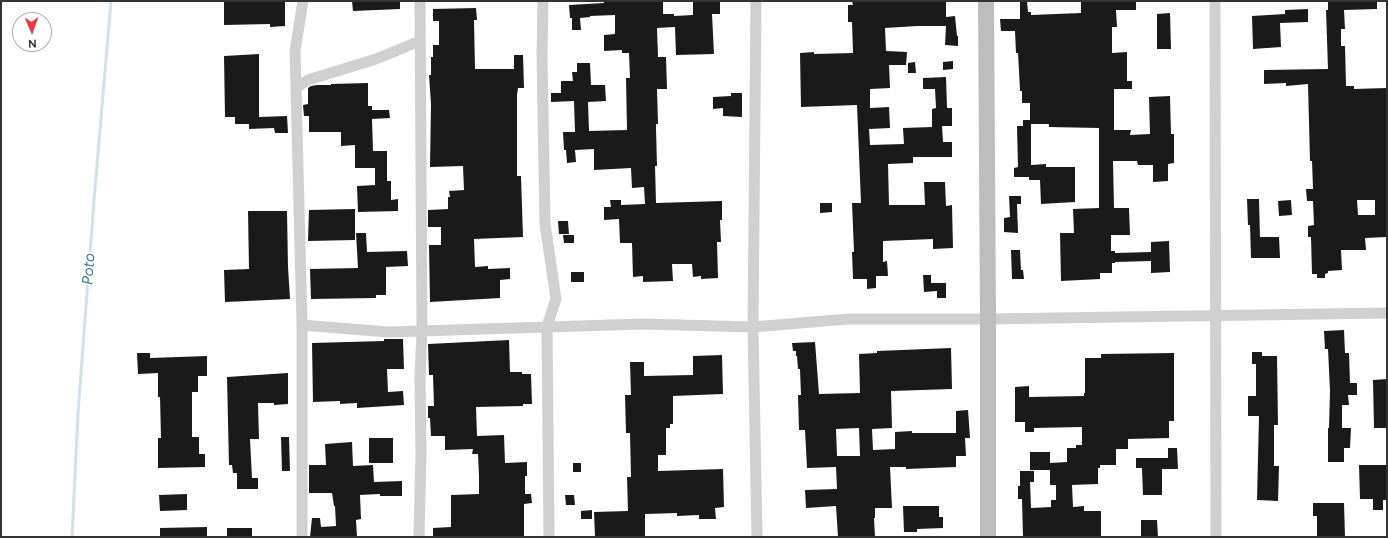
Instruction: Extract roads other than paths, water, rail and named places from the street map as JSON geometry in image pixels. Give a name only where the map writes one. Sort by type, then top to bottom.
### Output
[{"type":"street","points":[[302,537],[302,325],[295,51],[303,1]]},
{"type":"street","points":[[419,537],[421,453],[420,378],[422,331],[420,1]]},
{"type":"street","points":[[544,1],[542,55],[545,224],[556,299],[548,326],[549,537]]},
{"type":"street","points":[[756,1],[753,327],[757,537]]},
{"type":"street","points":[[986,1],[988,537]]},
{"type":"street","points":[[1215,1],[1216,537]]},
{"type":"street","points":[[296,88],[308,80],[376,59],[420,41]]},
{"type":"street","points":[[302,325],[388,332],[643,324],[753,327],[848,319],[988,319],[1387,314]]},
{"type":"waterway","name":"Poto","points":[[72,537],[78,413],[111,1]]}]
